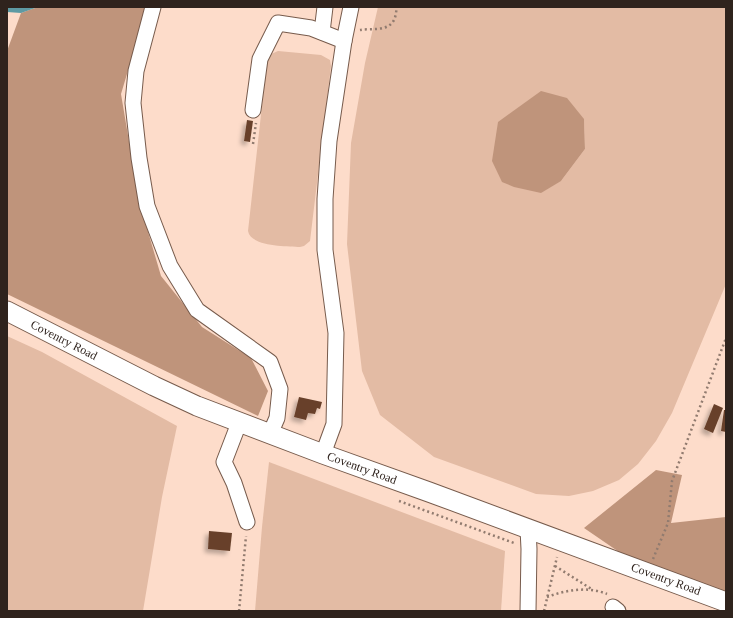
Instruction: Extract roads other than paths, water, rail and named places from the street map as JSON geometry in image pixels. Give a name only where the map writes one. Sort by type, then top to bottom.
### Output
[{"type":"main road","name":"Coventry Road","points":[[7,311],[169,393],[239,423],[726,602]]},
{"type":"street","points":[[153,7],[136,71],[134,103],[139,158],[147,206],[170,266],[197,310],[270,362],[280,389],[277,418],[270,434]]},
{"type":"street","points":[[322,32],[325,7]]},
{"type":"street","points":[[324,454],[334,424],[336,333],[325,250],[325,199],[330,141],[345,37],[351,7]]},
{"type":"street","points":[[255,115],[260,58],[278,23],[311,28],[345,37]]},
{"type":"street","points":[[239,423],[224,462],[234,483],[247,522]]},
{"type":"street","points":[[528,529],[528,611]]},
{"type":"water","points":[[7,7],[38,7],[21,13],[7,12]]}]
